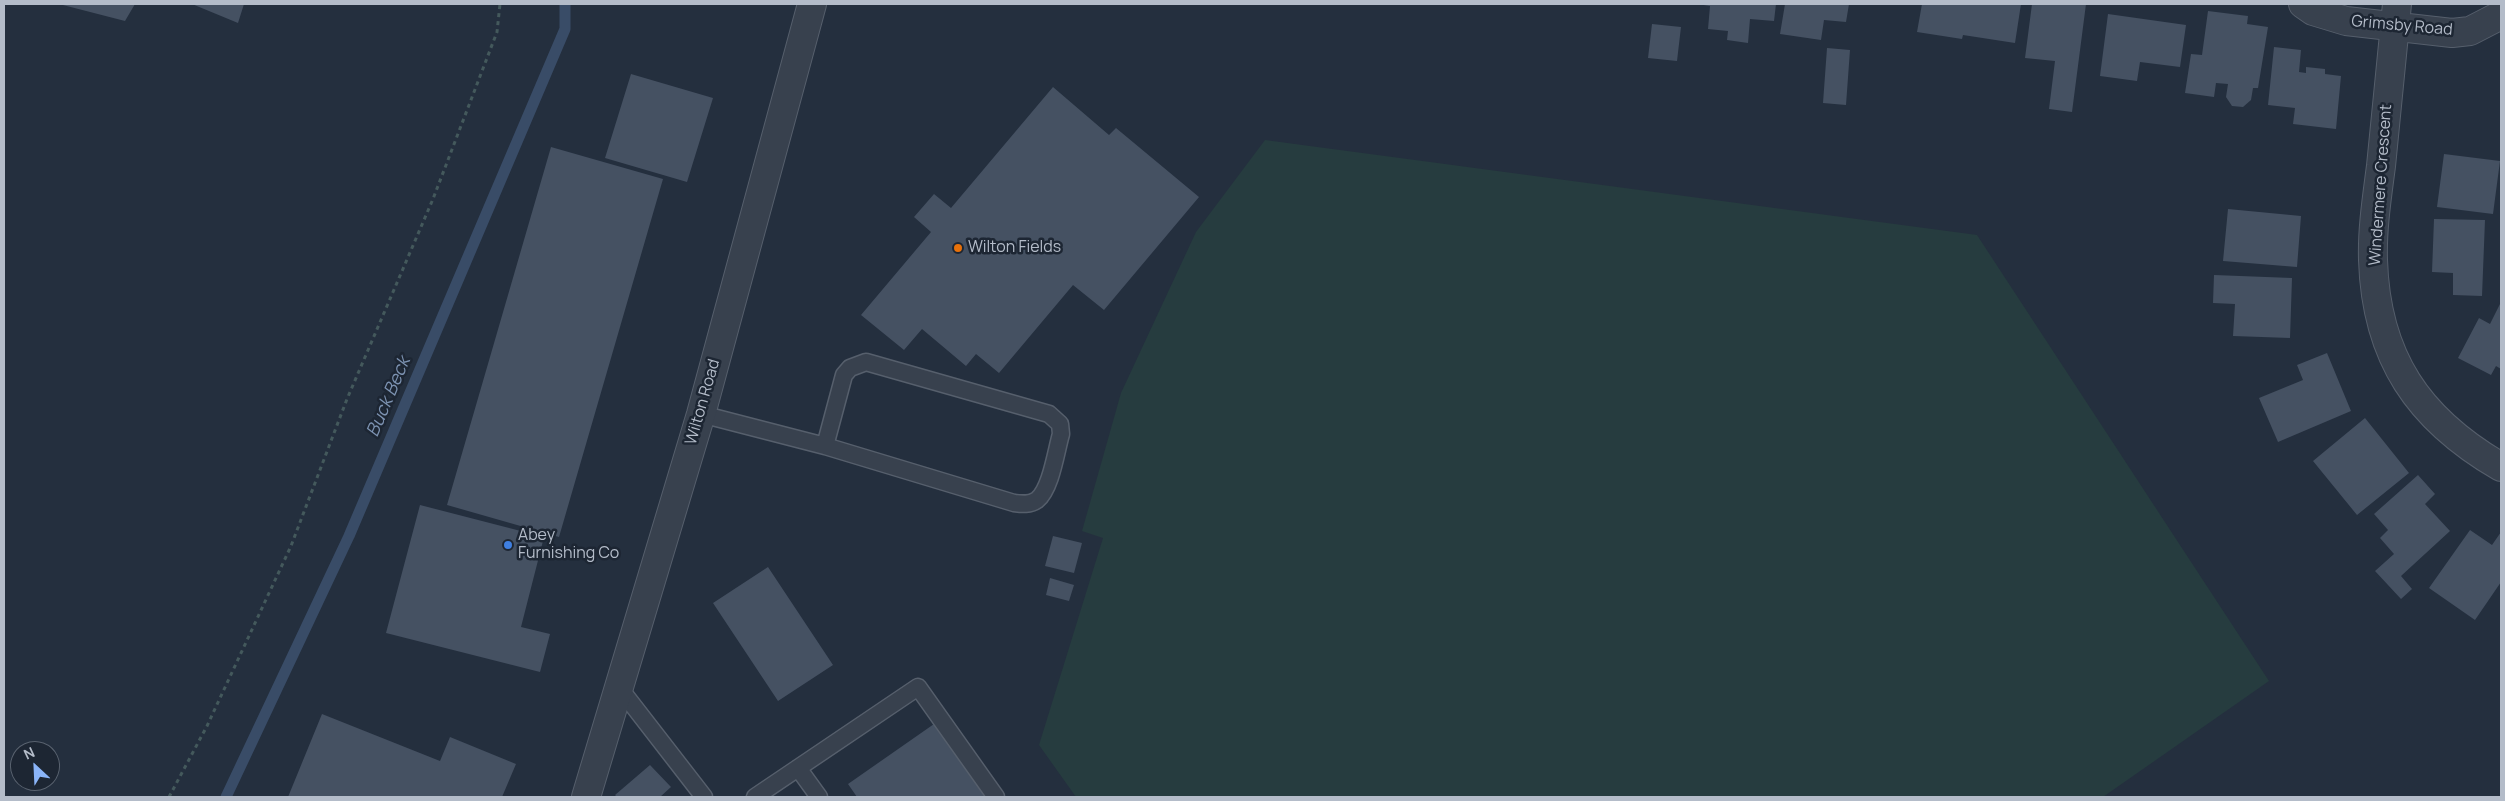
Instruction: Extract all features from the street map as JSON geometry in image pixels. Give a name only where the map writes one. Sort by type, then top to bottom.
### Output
[{"type":"street","name":"Wilton Road","points":[[586,797],[701,414],[812,4]]},
{"type":"street","name":"Grimsby Road","points":[[2304,4],[2312,11],[2346,21],[2396,15],[2452,33],[2470,30],[2501,15]]},
{"type":"street","name":"Windermere Crescent","points":[[2396,15],[2373,249],[2377,307],[2392,358],[2420,404],[2470,449],[2501,467]]},
{"type":"lane","points":[[701,414],[825,446],[1014,503],[1026,504],[1037,500],[1045,490],[1061,434],[1060,424],[1049,414],[866,362],[850,368],[844,375],[825,446]]},
{"type":"lane","points":[[618,686],[704,797]]},
{"type":"lane","points":[[754,797],[918,687],[996,797]]},
{"type":"lane","points":[[798,768],[819,797]]},
{"type":"path","points":[[168,797],[207,726],[291,546],[347,399],[434,199],[497,32],[500,4]]},
{"type":"green space","points":[[1265,140],[1977,235],[2269,681],[2103,797],[1076,797],[1039,745],[1103,538],[1082,531],[1121,393],[1196,232]]},
{"type":"building","points":[[59,4],[135,4],[125,21]]},
{"type":"building","points":[[192,4],[244,4],[238,23]]},
{"type":"building","points":[[1697,4],[1776,4],[1774,21],[1750,19],[1748,43],[1727,40],[1728,31],[1708,29],[1710,6]]},
{"type":"building","points":[[1785,4],[1849,4],[1846,22],[1824,20],[1821,40],[1780,34]]},
{"type":"building","points":[[1922,4],[2021,4],[2015,43],[1963,35],[1962,39],[1917,32]]},
{"type":"building","points":[[2032,4],[2086,4],[2072,112],[2049,109],[2055,61],[2025,58]]},
{"type":"building","points":[[2208,11],[2248,16],[2247,24],[2268,27],[2258,88],[2253,88],[2251,100],[2243,107],[2232,106],[2226,97],[2228,84],[2216,83],[2214,97],[2185,93],[2191,54],[2202,55]]},
{"type":"building","points":[[2108,14],[2186,25],[2180,67],[2140,62],[2137,81],[2100,76]]},
{"type":"building","points":[[1652,24],[1681,27],[1677,61],[1648,58]]},
{"type":"building","points":[[2274,47],[2301,50],[2299,72],[2306,73],[2306,67],[2325,69],[2325,74],[2341,76],[2336,129],[2293,124],[2295,108],[2268,105]]},
{"type":"building","points":[[1827,48],[1850,50],[1846,105],[1823,103]]},
{"type":"building","points":[[631,74],[713,98],[687,182],[605,158]]},
{"type":"building","points":[[1053,87],[1109,135],[1116,128],[1199,197],[1104,310],[1073,285],[999,373],[976,354],[966,366],[922,329],[904,350],[861,315],[931,232],[914,217],[934,194],[951,208]]},
{"type":"building","points":[[551,147],[663,179],[559,537],[447,505]]},
{"type":"building","points":[[2444,154],[2500,161],[2493,214],[2437,207]]},
{"type":"building","points":[[2228,209],[2301,216],[2297,267],[2223,261]]},
{"type":"building","points":[[2434,219],[2485,220],[2482,296],[2453,295],[2453,273],[2432,272]]},
{"type":"building","points":[[2214,275],[2292,278],[2290,338],[2233,336],[2235,304],[2213,303]]},
{"type":"building","points":[[2501,302],[2501,369],[2496,366],[2491,375],[2458,358],[2479,318],[2490,324]]},
{"type":"building","points":[[2327,353],[2351,411],[2278,442],[2259,398],[2303,380],[2297,365]]},
{"type":"building","points":[[2365,418],[2409,473],[2357,515],[2313,461]]},
{"type":"building","points":[[2418,475],[2435,494],[2425,504],[2450,531],[2401,576],[2412,589],[2401,599],[2375,571],[2394,554],[2380,538],[2388,530],[2374,514]]},
{"type":"building","points":[[420,505],[544,537],[521,627],[550,634],[540,672],[386,633]]},
{"type":"building","points":[[2470,530],[2492,545],[2501,532],[2501,582],[2475,620],[2429,588]]},
{"type":"building","points":[[1053,536],[1082,543],[1074,573],[1045,566]]},
{"type":"building","points":[[768,567],[833,665],[778,701],[713,603]]},
{"type":"building","points":[[1050,578],[1074,585],[1069,601],[1046,595]]},
{"type":"building","points":[[322,714],[440,761],[450,737],[516,764],[502,797],[288,797]]},
{"type":"building","points":[[934,724],[986,797],[857,797],[848,784]]},
{"type":"building","points":[[650,765],[671,787],[660,797],[617,797],[615,795]]},
{"type":"waterway","name":"Buck Beck","points":[[226,797],[349,536],[565,29],[565,4]]},
{"type":"place","name":"Wilton Fields","points":[[958,248]]},
{"type":"place","name":"Abey Furnishing Co","points":[[508,545]]}]
